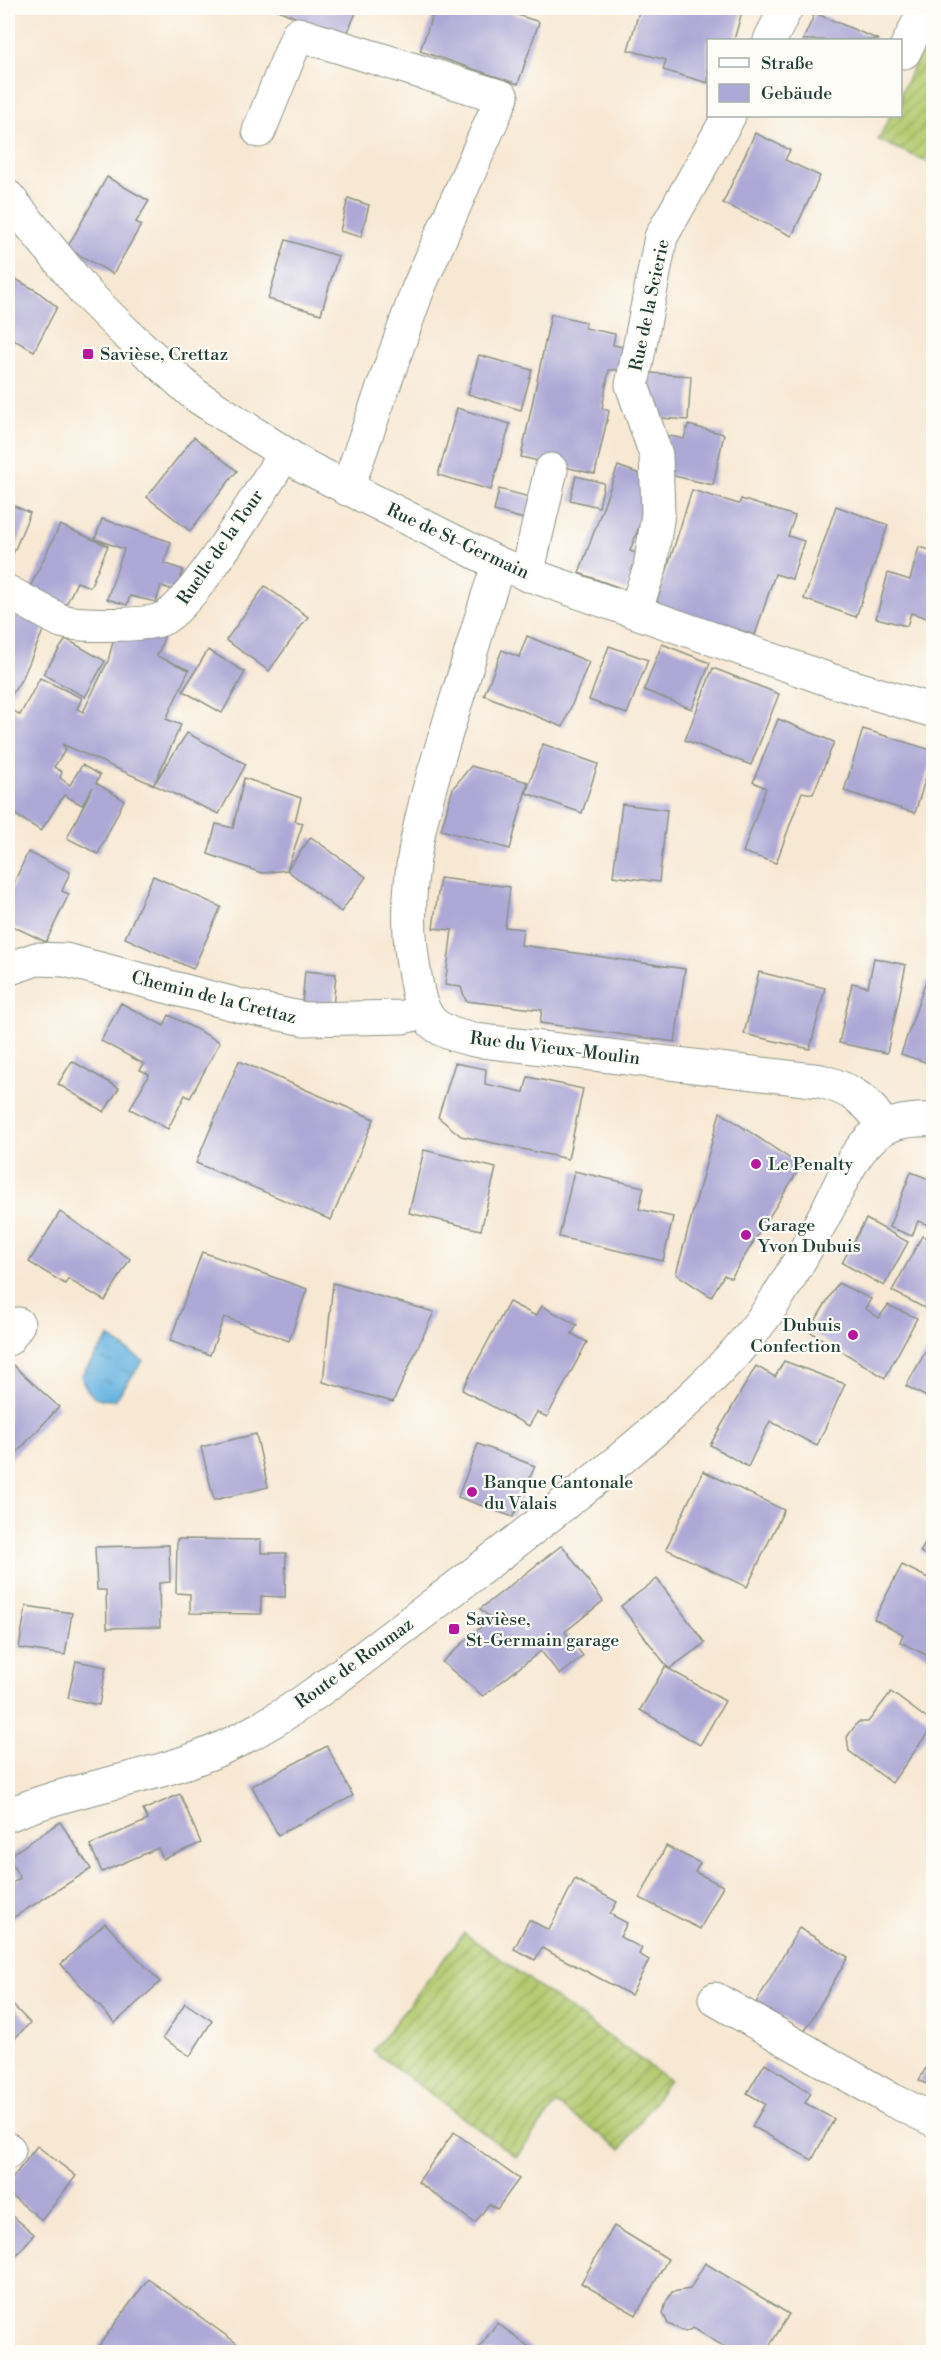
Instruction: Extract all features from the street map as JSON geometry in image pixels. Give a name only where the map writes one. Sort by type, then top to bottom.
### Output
[{"type":"street","points":[[770,39],[786,8]]},
{"type":"street","points":[[904,52],[926,8]]},
{"type":"street","points":[[259,131],[298,34],[502,97],[418,289],[347,489]]},
{"type":"street","name":"Rue de la Scierie","points":[[635,611],[650,568],[658,513],[656,455],[632,385],[661,237],[728,117]]},
{"type":"street","name":"Rue de St-Germain","points":[[8,197],[86,293],[126,333],[195,395],[284,455],[347,489],[513,569],[830,680],[933,711]]},
{"type":"street","points":[[8,236],[51,251]]},
{"type":"street","name":"Ruelle de la Tour","points":[[8,592],[61,621],[71,623],[151,622],[167,617],[179,608],[200,582],[284,455]]},
{"type":"street","points":[[425,1012],[414,968],[408,917],[413,853],[434,775],[551,470]]},
{"type":"street","name":"Chemin de la Crettaz","points":[[8,969],[36,959],[65,960],[242,1006],[304,1019],[403,1017],[425,1012]]},
{"type":"street","name":"Rue du Vieux-Moulin","points":[[425,1012],[440,1029],[474,1040],[821,1081],[841,1086],[858,1095],[874,1111],[884,1128]]},
{"type":"street","points":[[884,1128],[901,1122],[933,1120]]},
{"type":"street","name":"Route de Roumaz","points":[[8,1815],[65,1794],[197,1758],[218,1750],[270,1722],[326,1684],[566,1504],[704,1386],[766,1314],[807,1248],[852,1163],[864,1145],[884,1128]]},
{"type":"street","points":[[715,1999],[892,2100],[933,2120]]},
{"type":"green space","points":[[933,27],[933,164],[878,140],[890,117],[902,117],[902,91]]},
{"type":"green space","points":[[464,1933],[669,2080],[621,2149],[556,2104],[516,2157],[373,2051]]},
{"type":"water","points":[[109,1337],[143,1361],[115,1400],[93,1396],[86,1388],[81,1376]]},
{"type":"building","points":[[279,8],[358,8],[345,38],[278,10]]},
{"type":"building","points":[[435,8],[496,8],[539,22],[518,84],[420,51]]},
{"type":"building","points":[[640,8],[743,8],[734,39],[707,39],[707,83],[663,70],[666,60],[628,50]]},
{"type":"building","points":[[815,13],[877,39],[803,39]]},
{"type":"building","points":[[755,133],[790,150],[785,160],[820,176],[792,236],[723,203]]},
{"type":"building","points":[[107,177],[149,201],[136,222],[141,225],[113,274],[67,248]]},
{"type":"building","points":[[348,198],[369,205],[361,237],[340,231]]},
{"type":"building","points":[[286,240],[338,256],[321,314],[268,299]]},
{"type":"building","points":[[8,275],[37,291],[57,307],[34,351],[14,340],[8,353]]},
{"type":"building","points":[[551,314],[586,322],[585,328],[615,334],[613,345],[624,347],[619,370],[609,370],[602,408],[609,411],[595,474],[521,457]]},
{"type":"building","points":[[479,355],[532,370],[521,410],[468,394]]},
{"type":"building","points":[[650,373],[691,376],[688,420],[647,417]]},
{"type":"building","points":[[457,408],[510,424],[491,490],[438,475]]},
{"type":"building","points":[[688,425],[724,434],[713,485],[661,473],[669,436],[684,439]]},
{"type":"building","points":[[194,437],[237,471],[190,531],[147,497]]},
{"type":"building","points":[[618,466],[656,480],[630,551],[639,554],[626,590],[579,573]]},
{"type":"building","points":[[576,476],[604,483],[599,507],[570,500]]},
{"type":"building","points":[[499,489],[533,498],[528,520],[494,511]]},
{"type":"building","points":[[692,490],[739,504],[741,499],[795,516],[788,536],[804,541],[792,579],[775,574],[755,635],[656,604]]},
{"type":"building","points":[[8,503],[30,513],[8,566]]},
{"type":"building","points":[[836,506],[888,525],[856,617],[804,599]]},
{"type":"building","points":[[102,519],[171,542],[164,563],[183,570],[176,591],[161,586],[156,602],[130,596],[127,605],[107,599],[124,549],[95,539]]},
{"type":"building","points":[[60,525],[108,546],[90,587],[77,582],[66,605],[30,587]]},
{"type":"building","points":[[919,547],[934,551],[934,620],[911,613],[907,626],[876,618],[888,573],[910,580]]},
{"type":"building","points":[[265,586],[308,617],[269,671],[226,640]]},
{"type":"building","points":[[14,608],[46,624],[24,675],[8,701],[8,619]]},
{"type":"building","points":[[116,630],[166,633],[157,656],[189,670],[166,719],[181,725],[154,784],[187,733],[246,764],[219,814],[62,744],[66,749],[54,767],[62,772],[60,778],[70,785],[82,765],[100,775],[96,783],[124,800],[98,854],[67,838],[93,787],[82,805],[64,795],[41,831],[8,810],[13,802],[8,798],[8,707],[20,715],[40,678],[82,698],[77,709],[83,712],[108,661]]},
{"type":"building","points":[[527,636],[589,662],[563,727],[484,695],[502,650],[519,657]]},
{"type":"building","points":[[66,639],[105,661],[85,697],[43,674]]},
{"type":"building","points":[[662,644],[710,663],[692,709],[644,690]]},
{"type":"building","points":[[609,646],[648,660],[627,714],[589,700]]},
{"type":"building","points":[[208,650],[245,672],[222,713],[183,691]]},
{"type":"building","points":[[713,668],[779,694],[751,765],[685,740]]},
{"type":"building","points":[[778,719],[834,742],[813,794],[802,792],[776,863],[743,852],[766,788],[753,782]]},
{"type":"building","points":[[863,729],[934,751],[915,813],[844,791]]},
{"type":"building","points":[[543,744],[598,764],[582,813],[526,793]]},
{"type":"building","points":[[471,766],[528,782],[510,849],[441,830],[453,788]]},
{"type":"building","points":[[244,778],[301,798],[295,821],[303,823],[287,870],[262,873],[208,854],[216,824],[233,828]]},
{"type":"building","points":[[622,804],[667,810],[659,882],[613,876]]},
{"type":"building","points":[[311,837],[366,877],[341,912],[287,870]]},
{"type":"building","points":[[28,852],[70,872],[62,891],[69,894],[46,942],[8,924],[8,896]]},
{"type":"building","points":[[153,876],[221,907],[193,969],[125,938]]},
{"type":"building","points":[[440,878],[510,887],[505,927],[523,929],[521,945],[685,969],[675,1042],[540,1023],[542,1010],[466,1001],[461,987],[445,985],[452,930],[433,928]]},
{"type":"building","points":[[874,958],[906,965],[887,1053],[839,1043],[852,983],[868,987]]},
{"type":"building","points":[[305,971],[336,974],[333,1008],[302,1005]]},
{"type":"building","points":[[759,972],[825,988],[810,1049],[744,1034]]},
{"type":"building","points":[[926,981],[934,983],[934,1065],[901,1054]]},
{"type":"building","points":[[121,1003],[164,1026],[169,1015],[220,1042],[190,1098],[185,1095],[168,1129],[130,1109],[149,1074],[140,1070],[144,1064],[101,1041]]},
{"type":"building","points":[[72,1061],[119,1088],[104,1112],[58,1084]]},
{"type":"building","points":[[239,1061],[374,1119],[331,1220],[196,1163]]},
{"type":"building","points":[[455,1063],[486,1069],[485,1084],[524,1092],[528,1077],[583,1089],[568,1159],[461,1136],[438,1117]]},
{"type":"building","points":[[720,1112],[801,1166],[731,1278],[724,1275],[711,1297],[676,1274]]},
{"type":"building","points":[[424,1150],[496,1168],[481,1230],[409,1213]]},
{"type":"building","points":[[574,1171],[644,1187],[639,1209],[673,1217],[663,1261],[559,1237]]},
{"type":"building","points":[[911,1172],[934,1181],[934,1227],[918,1221],[912,1236],[889,1227]]},
{"type":"building","points":[[60,1212],[130,1259],[105,1301],[68,1279],[65,1284],[29,1262]]},
{"type":"building","points":[[866,1219],[908,1242],[884,1286],[842,1263]]},
{"type":"building","points":[[922,1236],[934,1242],[934,1313],[892,1291]]},
{"type":"building","points":[[202,1252],[307,1289],[289,1341],[224,1317],[210,1355],[170,1341]]},
{"type":"building","points":[[333,1283],[434,1312],[393,1402],[323,1382]]},
{"type":"building","points":[[838,1283],[871,1299],[865,1308],[879,1318],[888,1305],[917,1318],[885,1378],[809,1331]]},
{"type":"building","points":[[509,1302],[536,1316],[542,1306],[577,1325],[572,1334],[587,1342],[547,1417],[537,1412],[529,1426],[462,1390]]},
{"type":"building","points":[[934,1337],[934,1401],[906,1386]]},
{"type":"building","points":[[784,1361],[845,1384],[817,1446],[770,1421],[748,1467],[710,1445],[756,1366],[775,1377]]},
{"type":"building","points":[[13,1365],[59,1407],[8,1462],[8,1372]]},
{"type":"building","points":[[256,1434],[268,1487],[214,1500],[201,1447]]},
{"type":"building","points":[[478,1444],[535,1466],[513,1517],[458,1497]]},
{"type":"building","points":[[703,1471],[784,1510],[747,1587],[666,1549]]},
{"type":"building","points":[[934,1530],[934,1559],[920,1552]]},
{"type":"building","points":[[177,1539],[261,1540],[261,1553],[286,1553],[285,1597],[261,1596],[261,1614],[190,1613],[190,1594],[176,1593]]},
{"type":"building","points":[[169,1545],[170,1582],[159,1583],[160,1627],[107,1628],[106,1590],[97,1590],[95,1547]]},
{"type":"building","points":[[562,1545],[603,1601],[565,1632],[583,1656],[560,1675],[541,1651],[483,1696],[442,1662],[491,1618],[480,1609]]},
{"type":"building","points":[[902,1565],[934,1581],[934,1659],[900,1642],[903,1634],[874,1619]]},
{"type":"building","points":[[657,1579],[705,1643],[669,1669],[621,1606]]},
{"type":"building","points":[[26,1606],[72,1613],[65,1655],[19,1648]]},
{"type":"building","points":[[76,1661],[106,1667],[99,1705],[68,1698]]},
{"type":"building","points":[[665,1667],[725,1701],[700,1745],[640,1710]]},
{"type":"building","points":[[891,1692],[934,1724],[892,1783],[849,1751],[847,1737],[858,1722],[868,1722]]},
{"type":"building","points":[[327,1746],[353,1796],[278,1835],[252,1786]]},
{"type":"building","points":[[180,1794],[201,1843],[163,1859],[158,1848],[102,1872],[90,1845],[148,1820],[143,1810]]},
{"type":"building","points":[[60,1822],[91,1869],[8,1921],[8,1886],[20,1878],[8,1857]]},
{"type":"building","points":[[666,1846],[700,1863],[695,1872],[723,1886],[700,1929],[640,1898]]},
{"type":"building","points":[[575,1879],[617,1902],[610,1914],[627,1923],[620,1937],[642,1948],[639,1954],[649,1960],[631,1995],[542,1948],[535,1960],[514,1949],[529,1920],[549,1930]]},
{"type":"building","points":[[105,1923],[160,1982],[115,2023],[61,1964]]},
{"type":"building","points":[[799,1928],[848,1957],[805,2031],[756,2003]]},
{"type":"building","points":[[8,2000],[30,2023],[8,2045]]},
{"type":"building","points":[[185,2003],[212,2021],[190,2056],[163,2038]]},
{"type":"building","points":[[934,2054],[934,2088],[919,2080]]},
{"type":"building","points":[[765,2063],[811,2093],[805,2103],[834,2119],[812,2160],[752,2126],[765,2104],[747,2093]]},
{"type":"building","points":[[454,2132],[519,2179],[497,2209],[489,2204],[475,2223],[418,2182]]},
{"type":"building","points":[[37,2146],[76,2176],[42,2220],[8,2193],[8,2184]]},
{"type":"building","points":[[8,2212],[34,2234],[8,2266]]},
{"type":"building","points":[[614,2226],[668,2259],[636,2315],[581,2283]]},
{"type":"building","points":[[705,2263],[789,2314],[766,2352],[733,2352],[693,2328],[685,2332],[668,2324],[663,2313],[672,2292],[690,2289]]},
{"type":"building","points":[[148,2279],[246,2350],[244,2352],[94,2352]]},
{"type":"building","points":[[497,2323],[536,2352],[476,2352]]},
{"type":"place","name":"Savièse, Crettaz","points":[[88,354]]},
{"type":"place","name":"Le Penalty","points":[[756,1164]]},
{"type":"place","name":"Garage Yvon Dubuis","points":[[746,1235]]},
{"type":"place","name":"Dubuis Confection","points":[[853,1335]]},
{"type":"place","name":"Banque Cantonale du Valais","points":[[472,1492]]},
{"type":"place","name":"Savièse, St-Germain garage","points":[[454,1629]]}]
